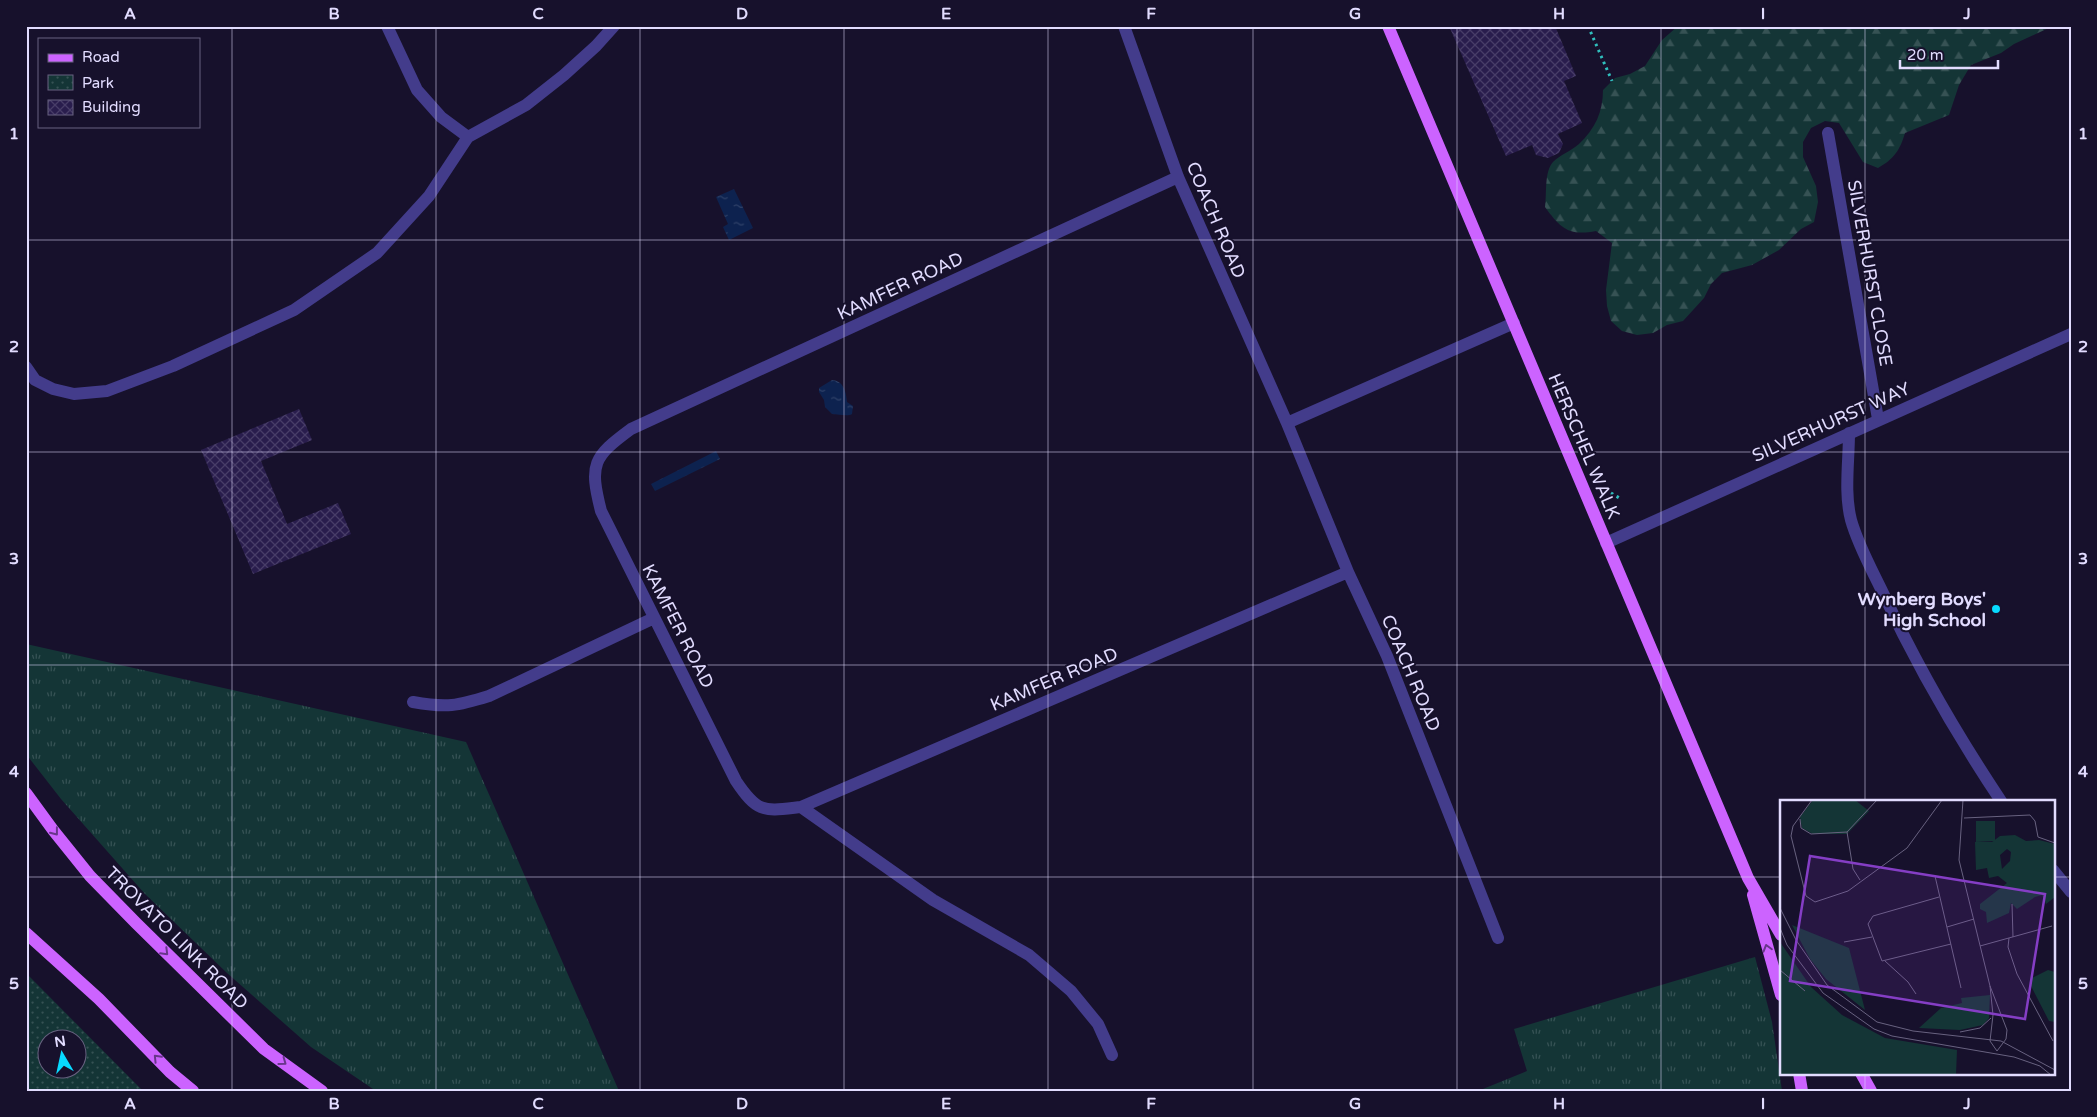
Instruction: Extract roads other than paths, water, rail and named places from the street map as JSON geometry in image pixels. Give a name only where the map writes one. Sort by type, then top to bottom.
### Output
[{"type":"main road","name":"HERSCHEL WALK","points":[[1388,26],[1748,878],[1780,991]]},
{"type":"main road","name":"TROVATO LINK ROAD","points":[[26,793],[90,876],[207,994],[264,1048],[322,1091]]},
{"type":"main road","points":[[26,807],[40,812]]},
{"type":"main road","name":"HERSCHEL WALK","points":[[1748,878],[1780,933]]},
{"type":"main road","points":[[26,934],[99,999],[170,1072],[193,1091]]},
{"type":"main road","points":[[1799,1074],[1802,1091]]},
{"type":"main road","points":[[1862,1074],[1871,1091]]},
{"type":"street","points":[[387,26],[418,90],[441,117],[468,137]]},
{"type":"street","points":[[26,367],[35,380],[53,389],[74,394],[107,391],[173,366],[294,310],[377,252],[429,196],[468,137],[526,105],[576,64],[614,26]]},
{"type":"street","name":"COACH ROAD","points":[[1124,26],[1178,177],[1287,423],[1348,572],[1387,656],[1498,938]]},
{"type":"street","name":"SILVERHURST CLOSE","points":[[1828,133],[1878,419]]},
{"type":"street","name":"KAMFER ROAD","points":[[1178,177],[631,428],[608,446],[597,462],[593,482],[601,511],[736,781],[748,799],[759,807],[770,810],[801,807],[1348,572]]},
{"type":"street","points":[[1287,423],[1514,324]]},
{"type":"street","name":"SILVERHURST WAY","points":[[1606,542],[2071,334]]},
{"type":"street","points":[[1849,433],[1848,488],[1851,520],[1866,558],[1900,630],[1962,743],[2000,800]]},
{"type":"street","points":[[413,702],[440,707],[461,705],[489,696],[654,618]]},
{"type":"street","points":[[801,807],[933,900],[1029,955],[1071,991],[1098,1024],[1112,1055]]},
{"type":"street","points":[[2054,871],[2071,892]]},
{"type":"water","points":[[734,189],[753,228],[729,240],[723,227],[728,224],[716,197]]},
{"type":"water","points":[[832,380],[839,382],[844,388],[847,402],[853,406],[852,414],[832,414],[825,407],[819,388]]},
{"type":"water","points":[[716,451],[720,459],[655,491],[651,484]]},
{"type":"place","name":"Wynberg Boys' High School","points":[[1996,609]]}]
